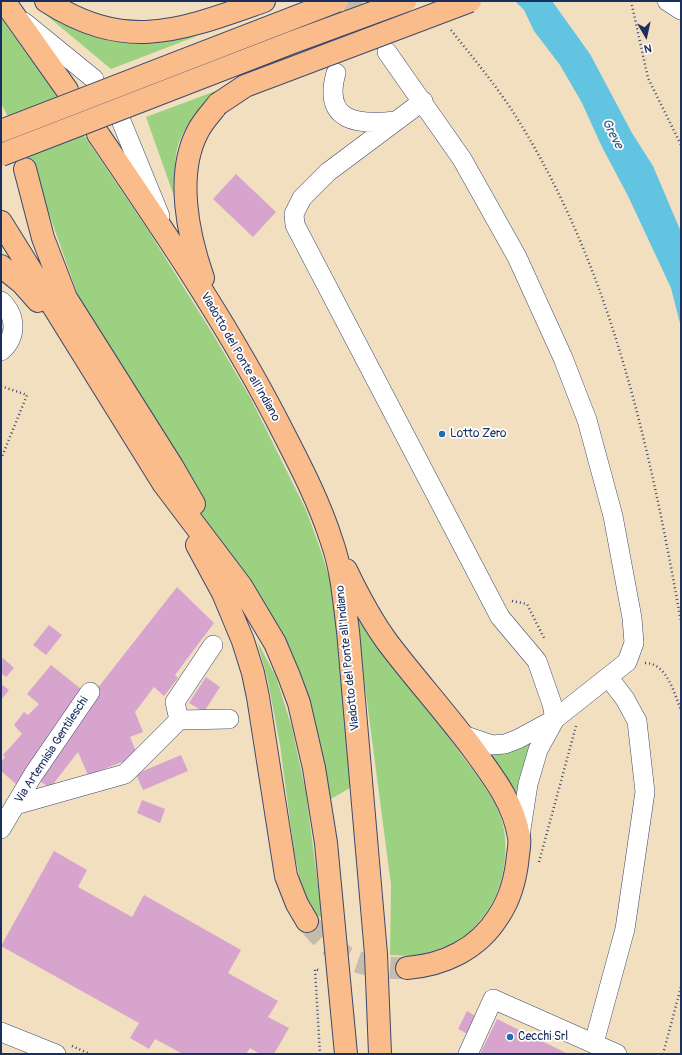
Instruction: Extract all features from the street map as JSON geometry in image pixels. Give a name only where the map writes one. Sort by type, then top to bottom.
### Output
[{"type":"highway","points":[[46,1],[70,16],[94,24],[123,31],[152,33],[193,26],[264,1]]},
{"type":"highway","points":[[1,131],[337,1]]},
{"type":"highway","points":[[1,155],[293,42],[405,1]]},
{"type":"highway","points":[[211,304],[194,253],[186,203],[187,170],[190,150],[197,132],[218,104],[245,86],[470,1]]},
{"type":"highway","points":[[7,6],[67,90]]},
{"type":"highway","name":"Viadotto del Ponte all'Indiano","points":[[98,134],[211,304],[273,412],[308,481],[332,542],[342,586],[348,631],[376,954],[380,1054]]},
{"type":"highway","points":[[25,169],[44,238],[66,298],[172,466],[275,643],[299,703],[314,768],[326,843],[346,1054]]},
{"type":"highway","points":[[1,222],[163,482],[223,593],[247,652],[258,697],[286,876],[297,904],[307,921]]},
{"type":"highway","points":[[1,266],[22,283],[40,303],[102,385]]},
{"type":"highway","points":[[163,482],[241,586]]},
{"type":"highway","points":[[332,542],[364,606],[388,642],[463,735],[498,782],[509,803],[520,837],[513,889],[500,916],[482,938],[469,948],[440,962],[422,967],[407,968]]},
{"type":"street","points":[[667,1],[681,10]]},
{"type":"street","points":[[7,6],[94,79]]},
{"type":"street","points":[[387,52],[423,101],[462,159],[517,257],[563,358],[587,420],[613,516],[632,618],[634,643],[627,662],[609,678],[555,719],[518,739],[505,744],[492,745],[463,735]]},
{"type":"street","points":[[336,73],[333,82],[333,99],[343,116],[350,120],[360,122],[377,123],[396,120]]},
{"type":"street","points":[[423,101],[328,172],[302,198],[294,214],[295,225],[500,617],[536,660],[552,704],[555,719],[538,750],[528,784],[520,837]]},
{"type":"street","points":[[122,123],[171,243]]},
{"type":"street","points":[[1,301],[7,307],[12,316],[14,326],[12,337],[7,346],[1,351]]},
{"type":"street","points":[[179,720],[174,702],[213,645]]},
{"type":"street","points":[[594,1043],[625,929],[645,792],[637,721],[625,699],[609,678]]},
{"type":"street","name":"Via Artemisia Gentileschi","points":[[1,829],[34,775],[90,692]]},
{"type":"street","points":[[15,805],[125,774],[179,720],[228,720]]},
{"type":"street","points":[[468,1054],[493,999],[617,1054]]},
{"type":"street","points":[[1,1032],[56,1054]]},
{"type":"path","points":[[631,1],[648,78],[681,145]]},
{"type":"path","points":[[449,28],[491,80],[515,114],[561,198],[585,253],[626,373],[648,455],[663,521],[681,622]]},
{"type":"path","points":[[1,386],[27,395],[1,459]]},
{"type":"path","points":[[627,662],[652,663],[665,673],[681,710]]},
{"type":"path","points":[[320,1054],[315,969],[322,972]]},
{"type":"path","points":[[663,1054],[681,987]]},
{"type":"green space","points":[[39,9],[78,28],[147,41],[197,36],[111,69]]},
{"type":"green space","points":[[1,13],[146,227],[214,336],[251,399],[306,510],[321,551],[337,604],[353,786],[331,799],[319,740],[302,684],[220,551],[117,361],[86,318],[30,160],[1,103]]},
{"type":"green space","points":[[229,86],[203,107],[195,116],[188,124],[178,144],[175,172],[175,199],[146,117]]},
{"type":"green space","points":[[355,610],[407,679],[492,798],[504,830],[505,853],[502,877],[494,900],[488,910],[467,935],[443,947],[422,954],[410,956],[390,955],[391,885]]},
{"type":"green space","points":[[257,641],[276,677],[292,728],[306,793],[322,917],[316,916],[301,885],[294,851],[280,745],[268,681]]},
{"type":"green space","points":[[532,742],[519,796],[485,752],[509,750]]},
{"type":"water","name":"Greve","points":[[515,1],[552,1],[590,54],[632,133],[653,166],[681,232],[681,327],[671,288],[582,103],[560,65],[534,31],[524,10]]},
{"type":"building","points":[[236,174],[276,212],[253,237],[213,199]]},
{"type":"building","points":[[177,587],[214,623],[175,675],[178,678],[164,696],[154,687],[135,712],[143,732],[130,737],[138,756],[88,775],[78,752],[50,788],[35,778],[93,694]]},
{"type":"building","points":[[49,625],[62,635],[46,655],[33,645]]},
{"type":"building","points":[[3,658],[14,668],[6,677],[1,673],[1,660]]},
{"type":"building","points":[[51,665],[81,689],[72,701],[76,704],[16,784],[1,771],[1,762],[5,757],[3,755],[22,734],[14,725],[24,712],[28,715],[39,704],[27,694]]},
{"type":"building","points":[[206,677],[220,687],[204,712],[189,703]]},
{"type":"building","points":[[1,684],[9,690],[1,700]]},
{"type":"building","points":[[181,755],[188,771],[143,790],[136,774]]},
{"type":"building","points":[[142,800],[165,809],[160,823],[137,813]]},
{"type":"building","points":[[54,851],[87,870],[78,887],[132,917],[144,895],[241,950],[228,973],[278,1001],[268,1017],[289,1028],[274,1054],[260,1054],[250,1048],[246,1054],[183,1054],[155,1039],[149,1049],[130,1038],[139,1023],[1,946]]},
{"type":"building","points":[[467,1011],[477,1017],[468,1034],[458,1029]]},
{"type":"building","name":"Cecchi Srl","points":[[497,1019],[568,1054],[480,1054]]},
{"type":"tunnel","points":[[349,1],[384,48]]},
{"type":"tunnel","points":[[307,921],[328,944],[350,959],[375,966],[407,968]]},
{"type":"place","name":"Lotto Zero","points":[[442,434]]},
{"type":"place","name":"Cecchi Srl","points":[[510,1037]]}]
